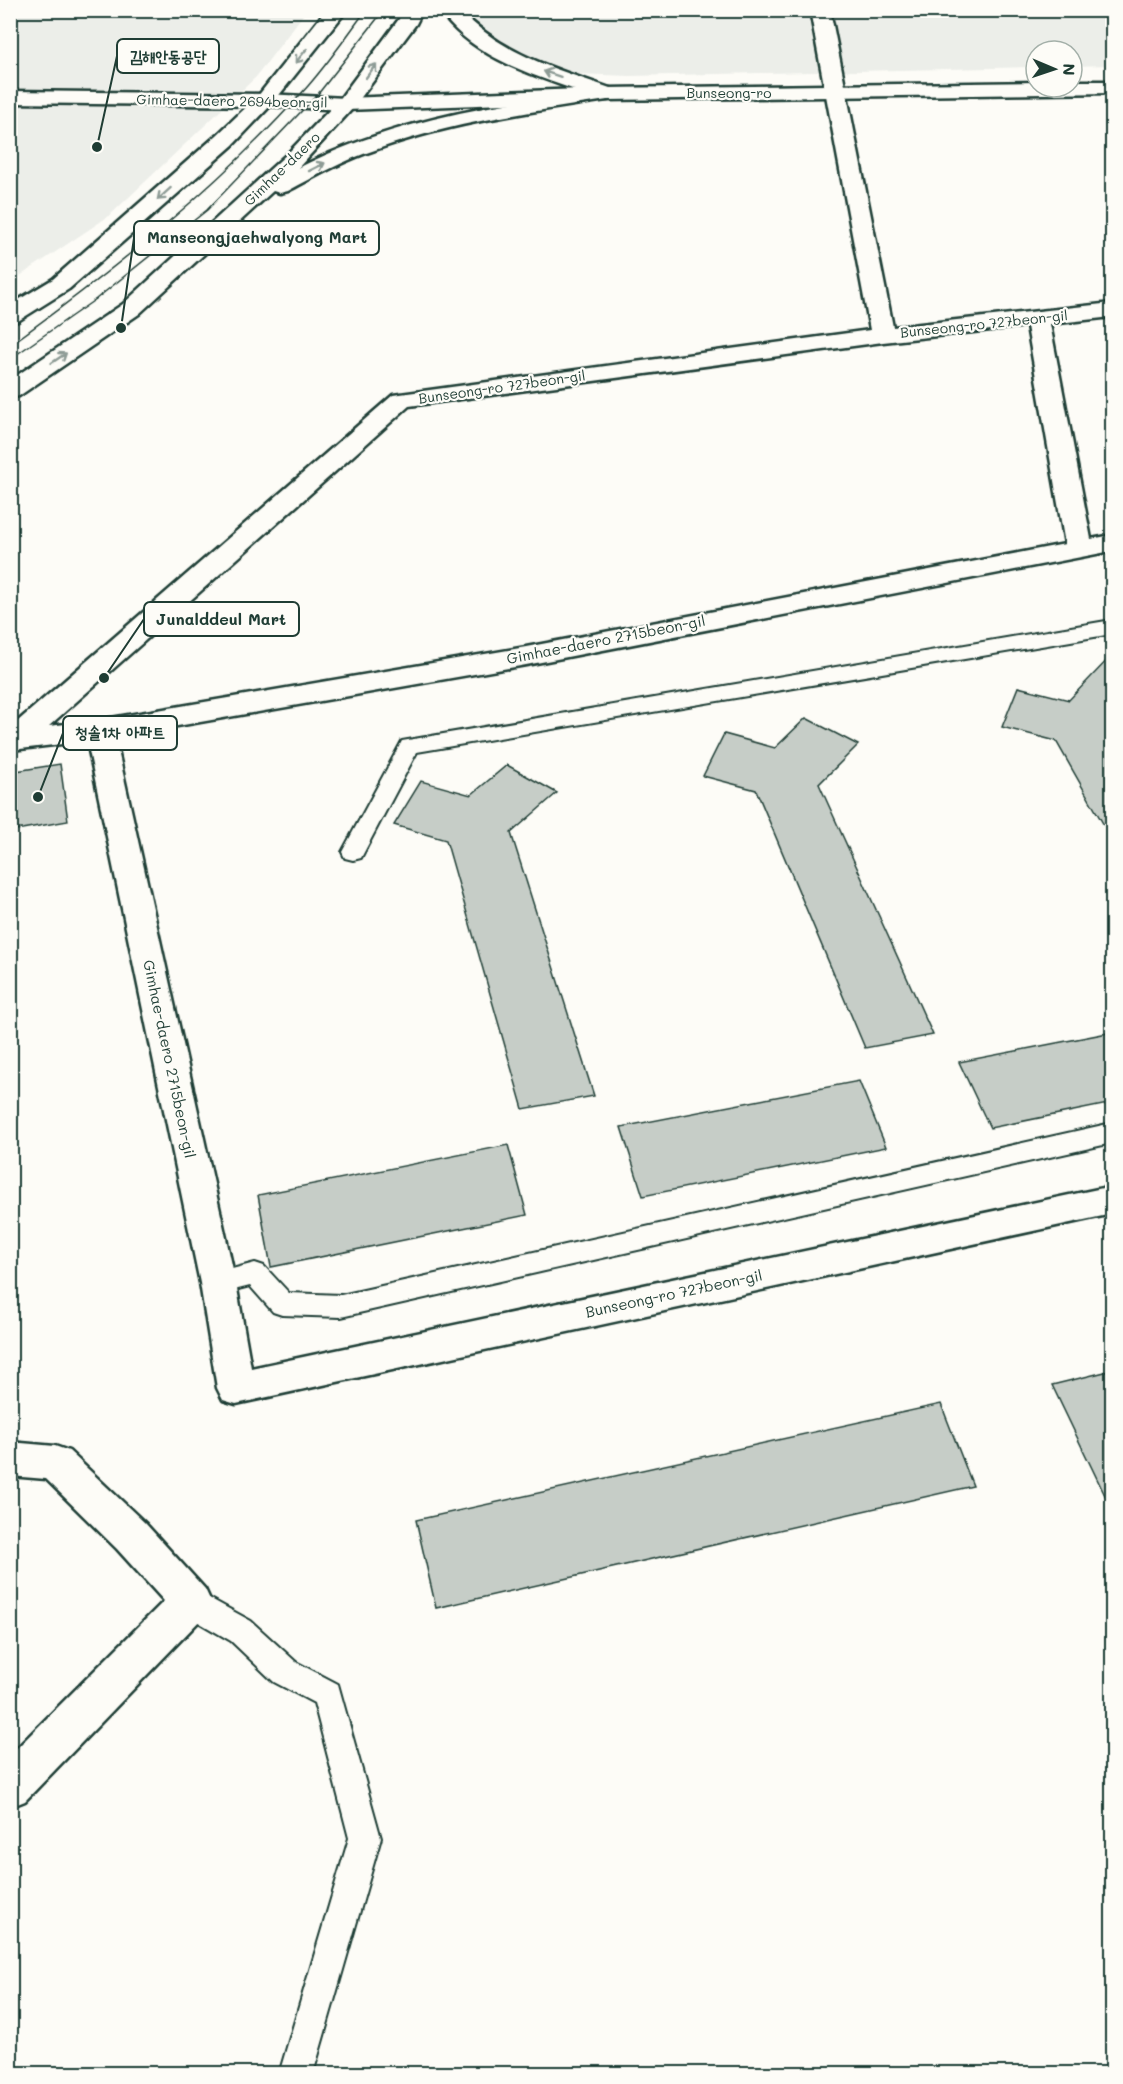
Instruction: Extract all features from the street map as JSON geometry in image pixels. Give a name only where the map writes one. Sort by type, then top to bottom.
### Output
[{"type":"street","points":[[10,316],[61,284],[225,140],[265,100],[337,10]]},
{"type":"street","name":"Gimhae-daero","points":[[10,391],[131,309],[297,157],[346,104],[409,20],[413,10]]},
{"type":"street","points":[[449,10],[465,30],[499,53],[608,94]]},
{"type":"street","points":[[820,10],[883,334]]},
{"type":"street","name":"Bunseong-ro","points":[[346,104],[608,94],[1113,87]]},
{"type":"street","points":[[247,203],[324,163],[410,132],[496,111],[608,94]]},
{"type":"street","name":"Gimhae-daero 2694beon-gil","points":[[10,97],[265,100],[346,104]]},
{"type":"street","name":"Bunseong-ro 727beon-gil","points":[[13,740],[402,400],[883,334],[1113,310]]},
{"type":"street","points":[[1038,317],[1079,548]]},
{"type":"street","name":"Gimhae-daero 2715beon-gil","points":[[13,740],[99,730],[526,656],[1113,543]]},
{"type":"street","name":"Gimhae-daero 2715beon-gil","points":[[99,730],[218,1283],[236,1388]]},
{"type":"street","name":"Bunseong-ro 727beon-gil","points":[[236,1388],[1113,1200]]},
{"type":"street","points":[[10,1460],[55,1463],[131,1536],[191,1602],[10,1786]]},
{"type":"lane","points":[[353,852],[410,747],[1113,627]]},
{"type":"lane","points":[[218,1283],[255,1274],[282,1304],[341,1306],[1113,1133]]},
{"type":"lane","points":[[191,1602],[241,1631],[285,1672],[327,1694],[365,1838],[296,2073]]},
{"type":"shaded area","points":[[11,11],[306,11],[256,77],[109,216],[11,282]]},
{"type":"shaded area","points":[[464,11],[1112,11],[1112,65],[1084,66],[1084,39],[1024,39],[1024,67],[630,76],[577,74],[521,61],[492,47]]},
{"type":"building","points":[[1113,654],[1113,841],[1056,741],[1002,727],[1018,687],[1069,700]]},
{"type":"building","points":[[806,718],[858,745],[819,784],[933,1035],[865,1048],[756,790],[703,776],[724,734],[775,748]]},
{"type":"building","points":[[60,764],[68,821],[10,831],[10,772]]},
{"type":"building","points":[[507,765],[557,793],[511,833],[594,1096],[523,1109],[446,840],[394,825],[421,781],[471,795]]},
{"type":"building","points":[[1113,1032],[1113,1103],[990,1128],[959,1062]]},
{"type":"building","points":[[859,1081],[886,1147],[643,1196],[621,1127]]},
{"type":"building","points":[[508,1145],[527,1215],[271,1267],[258,1195]]},
{"type":"building","points":[[1113,1370],[1113,1512],[1052,1385]]},
{"type":"building","points":[[941,1404],[973,1486],[436,1608],[416,1520]]},
{"type":"tram line","points":[[10,345],[166,224],[240,157],[308,86],[366,10]]},
{"type":"tram line","points":[[10,359],[96,299],[207,210],[318,94],[384,10]]},
{"type":"place","name":"김해안동공단","points":[[97,147]]},
{"type":"place","name":"Manseongjaehwalyong Mart","points":[[121,328]]},
{"type":"place","name":"Junalddeul Mart","points":[[104,678]]},
{"type":"place","name":"청솔1차 아파트","points":[[38,797]]}]
